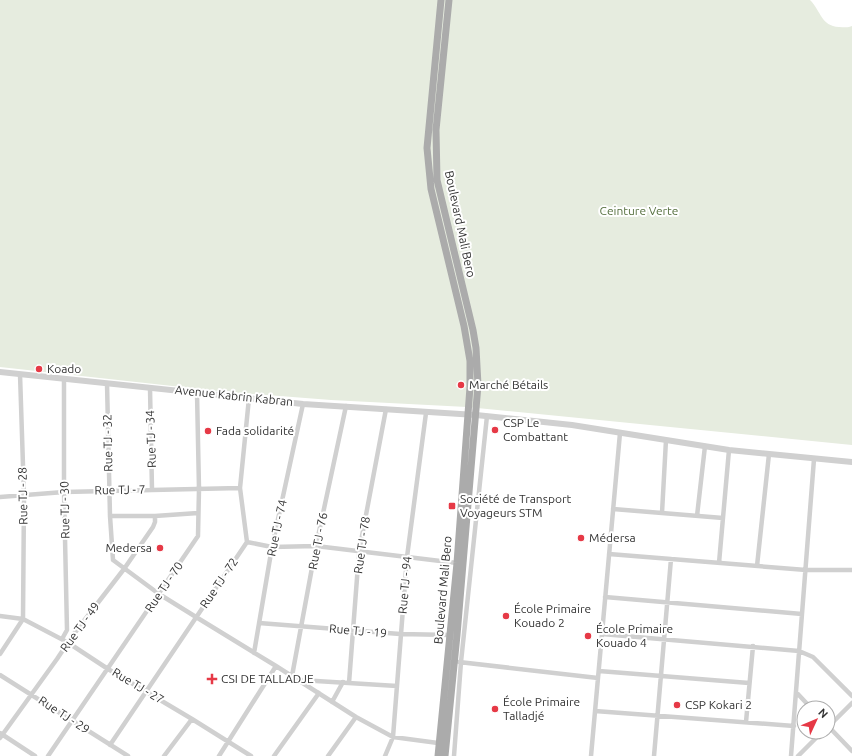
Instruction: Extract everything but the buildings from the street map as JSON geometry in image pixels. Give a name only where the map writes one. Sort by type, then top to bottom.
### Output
[{"type":"main road","name":"Boulevard Mali Bero","points":[[441,0],[427,148],[431,189],[457,295],[470,361],[473,404]]},
{"type":"main road","name":"Boulevard Mali Bero","points":[[449,0],[436,130],[437,180],[476,348],[478,385],[473,404]]},
{"type":"main road","points":[[471,428],[473,404]]},
{"type":"main road","name":"Boulevard Mali Bero","points":[[438,756],[438,743],[454,635],[474,445],[471,428]]},
{"type":"main road","name":"Boulevard Mali Bero","points":[[445,756],[458,662],[454,635],[457,563],[471,428]]},
{"type":"street","name":"Avenue Kabrin Kabran","points":[[0,372],[303,404],[486,416],[572,426],[729,450],[852,462]]},
{"type":"street","name":"Rue TJ - 28","points":[[20,374],[24,496],[23,618]]},
{"type":"street","name":"Rue TJ - 30","points":[[62,639],[67,630],[64,492],[64,379]]},
{"type":"street","name":"Rue TJ - 32","points":[[107,383],[112,560],[124,569]]},
{"type":"street","name":"Rue TJ - 34","points":[[150,388],[152,490]]},
{"type":"street","name":"Rue TJ - 70","points":[[48,756],[198,536],[199,489],[197,393]]},
{"type":"street","points":[[249,398],[240,488],[247,542],[272,547],[316,546],[457,563]]},
{"type":"street","name":"Rue TJ - 74","points":[[254,653],[272,547],[303,404]]},
{"type":"street","name":"Rue TJ - 76","points":[[292,676],[316,546],[346,406]]},
{"type":"street","name":"Rue TJ - 78","points":[[349,682],[359,552],[386,409]]},
{"type":"street","name":"Rue TJ - 94","points":[[385,756],[392,737],[407,557],[426,413]]},
{"type":"street","points":[[454,756],[458,662],[484,446],[486,416]]},
{"type":"street","points":[[591,756],[620,433]]},
{"type":"street","points":[[662,513],[666,440]]},
{"type":"street","points":[[474,445],[484,446]]},
{"type":"street","points":[[697,516],[705,446]]},
{"type":"street","points":[[719,562],[729,450]]},
{"type":"street","points":[[757,566],[769,454]]},
{"type":"street","points":[[791,756],[814,459]]},
{"type":"street","name":"Rue TJ - 7","points":[[0,497],[110,490],[240,488]]},
{"type":"street","points":[[613,509],[723,518]]},
{"type":"street","points":[[110,516],[155,516],[198,513]]},
{"type":"street","name":"Rue TJ - 49","points":[[1,735],[155,525],[155,516]]},
{"type":"street","name":"Rue TJ - 72","points":[[110,745],[247,542]]},
{"type":"street","points":[[609,554],[806,570],[852,570]]},
{"type":"street","points":[[654,756],[671,559]]},
{"type":"street","points":[[124,569],[159,594],[356,717],[392,737],[438,743]]},
{"type":"street","points":[[605,597],[802,614]]},
{"type":"street","points":[[0,616],[23,618],[0,654]]},
{"type":"street","name":"Rue TJ - 27","points":[[23,618],[68,642],[108,669],[251,756]]},
{"type":"street","name":"Rue TJ - 19","points":[[259,623],[400,634],[454,635]]},
{"type":"street","points":[[602,634],[665,638],[799,651],[813,657],[852,696]]},
{"type":"street","points":[[746,722],[753,646]]},
{"type":"street","points":[[458,662],[598,678]]},
{"type":"street","points":[[219,756],[276,666]]},
{"type":"street","points":[[599,671],[749,682]]},
{"type":"street","name":"Rue TJ - 29","points":[[0,675],[128,756]]},
{"type":"street","points":[[298,680],[397,686]]},
{"type":"street","points":[[332,702],[343,682]]},
{"type":"street","points":[[796,692],[804,700]]},
{"type":"street","points":[[274,756],[318,693]]},
{"type":"street","points":[[836,718],[852,703]]},
{"type":"street","points":[[595,711],[794,726]]},
{"type":"street","points":[[328,756],[356,717]]},
{"type":"street","points":[[164,756],[192,719]]},
{"type":"street","points":[[836,734],[852,751]]},
{"type":"street","points":[[1,735],[35,756]]},
{"type":"street","points":[[798,756],[814,740]]},
{"type":"green space","name":"Ceinture Verte","points":[[0,0],[810,0],[828,24],[839,27],[852,26],[852,445],[467,407],[331,400],[227,392],[0,367]]},
{"type":"place","name":"Koado","points":[[39,369]]},
{"type":"place","name":"Marché Bétails","points":[[461,385]]},
{"type":"place","name":"CSP Le Combattant","points":[[495,430]]},
{"type":"place","name":"Fada solidarité","points":[[208,431]]},
{"type":"place","name":"Société de Transport Voyageurs STM","points":[[452,506]]},
{"type":"place","name":"Médersa","points":[[581,538]]},
{"type":"place","name":"Medersa","points":[[160,548]]},
{"type":"place","name":"École Primaire Kouado 2","points":[[506,616]]},
{"type":"place","name":"École Primaire Kouado 4","points":[[588,636]]},
{"type":"place","name":"CSI DE TALLADJE","points":[[212,679]]},
{"type":"place","name":"CSP Kokari 2","points":[[677,705]]},
{"type":"place","name":"École Primaire Talladjé","points":[[495,709]]}]
